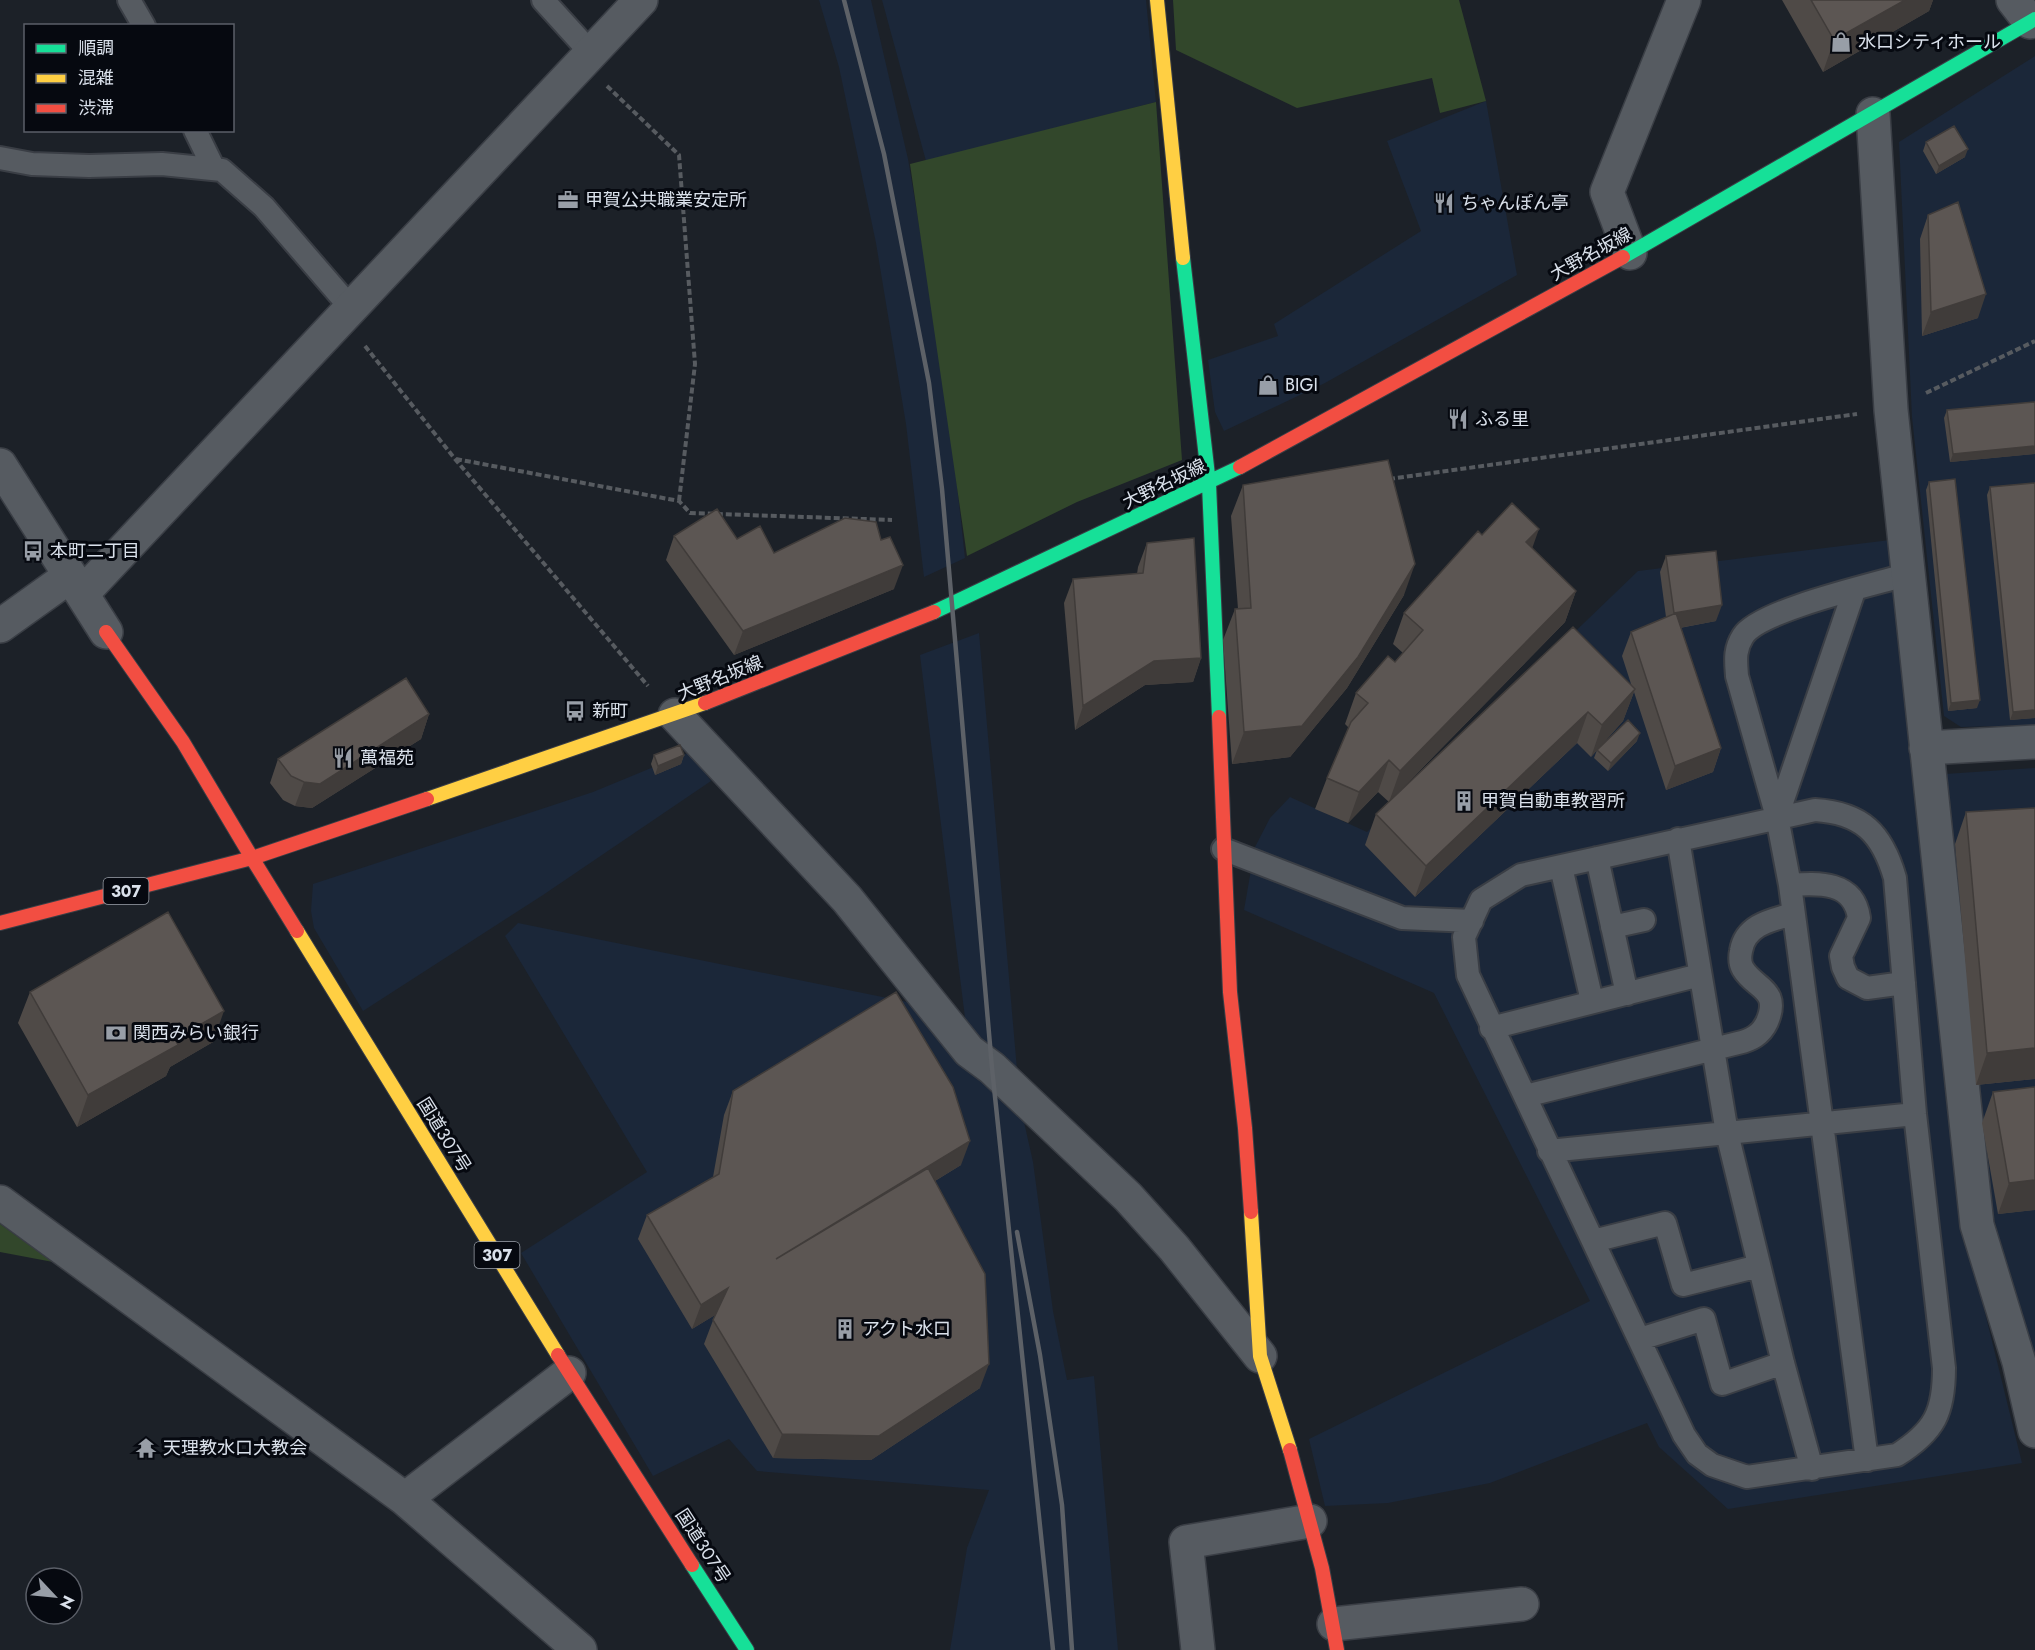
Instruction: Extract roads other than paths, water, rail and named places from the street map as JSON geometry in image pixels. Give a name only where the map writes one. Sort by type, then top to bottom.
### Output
[{"type":"main road","points":[[1157,0],[1185,281],[1209,484],[1230,992],[1245,1128],[1260,1356],[1310,1521],[1336,1637]]},
{"type":"main road","name":"大野名坂線","points":[[252,858],[675,715],[952,604],[1209,484],[1630,253],[1873,114],[2026,14]]},
{"type":"main road","name":"国道307号","points":[[106,632],[147,687],[219,800],[252,858],[569,1373],[747,1650]]},
{"type":"main road","name":"307","points":[[0,923],[252,858]]},
{"type":"street","points":[[0,626],[76,585],[347,313],[641,0]]},
{"type":"street","points":[[1630,253],[1607,192],[1684,0]]},
{"type":"street","points":[[1873,114],[1891,410],[1977,1226],[2019,1362],[2035,1431]]},
{"type":"street","points":[[0,465],[106,632]]},
{"type":"street","points":[[675,715],[847,898],[969,1052],[992,1068],[1128,1197],[1174,1248],[1260,1356]]},
{"type":"street","points":[[1926,748],[2035,742]]},
{"type":"street","points":[[0,1202],[405,1499],[580,1650]]},
{"type":"street","points":[[405,1499],[569,1373]]},
{"type":"street","points":[[1198,1650],[1186,1542],[1310,1521]]},
{"type":"street","points":[[1336,1637],[1522,1604]]},
{"type":"lane","points":[[129,0],[143,24]]},
{"type":"lane","points":[[543,0],[587,58]]},
{"type":"lane","points":[[196,132],[213,167]]},
{"type":"lane","points":[[0,158],[32,164],[89,166],[162,164],[213,167],[222,170],[264,207],[347,313]]},
{"type":"lane","points":[[1867,1460],[1790,885],[1777,817],[1737,676],[1735,654],[1744,634],[1781,611],[1909,574]]},
{"type":"lane","points":[[1777,817],[1854,591]]},
{"type":"lane","points":[[1815,810],[1844,813],[1868,827],[1889,856],[1895,878],[1916,1114],[1944,1368],[1944,1392],[1940,1413],[1915,1444],[1897,1455],[1812,1470],[1747,1477],[1728,1473],[1704,1459],[1684,1435],[1468,975],[1464,937],[1481,900],[1521,875],[1678,839],[1815,810]]},
{"type":"lane","points":[[1678,839],[1727,1133],[1783,1364],[1812,1470]]},
{"type":"lane","points":[[1223,849],[1402,918],[1472,921]]},
{"type":"lane","points":[[1598,858],[1627,994]]},
{"type":"lane","points":[[1561,867],[1592,1001]]},
{"type":"lane","points":[[1790,885],[1832,885],[1841,889],[1854,901],[1858,918],[1841,956],[1842,967],[1848,978],[1867,988],[1904,984]]},
{"type":"lane","points":[[1525,1096],[1748,1041],[1757,1036],[1770,1015],[1767,993],[1743,969],[1740,957],[1742,946],[1747,934],[1757,926],[1793,914]]},
{"type":"lane","points":[[1612,927],[1644,920]]},
{"type":"lane","points":[[1491,1028],[1700,975]]},
{"type":"lane","points":[[1549,1151],[1916,1114]]},
{"type":"lane","points":[[1593,1241],[1665,1223],[1683,1285],[1759,1266]]},
{"type":"lane","points":[[1640,1339],[1704,1319],[1722,1384],[1783,1364]]},
{"type":"railway","points":[[844,0],[884,154],[929,383],[942,489],[992,1068],[1053,1650]]},
{"type":"railway","points":[[1017,1232],[1040,1355],[1062,1505],[1072,1650]]},
{"type":"place","name":"水口シティホール","points":[[1841,42]]},
{"type":"place","name":"甲賀公共職業安定所","points":[[568,200]]},
{"type":"place","name":"ちゃんぽん亭","points":[[1444,203]]},
{"type":"place","name":"BIGI","points":[[1268,385]]},
{"type":"place","name":"ふる里","points":[[1458,419]]},
{"type":"place","name":"本町二丁目","points":[[33,551]]},
{"type":"place","name":"新町","points":[[575,711]]},
{"type":"place","name":"萬福苑","points":[[343,758]]},
{"type":"place","name":"甲賀自動車教習所","points":[[1464,801]]},
{"type":"place","name":"関西みらい銀行","points":[[116,1033]]},
{"type":"place","name":"アクト水口","points":[[845,1329]]},
{"type":"place","name":"天理教水口大教会","points":[[146,1448]]}]
